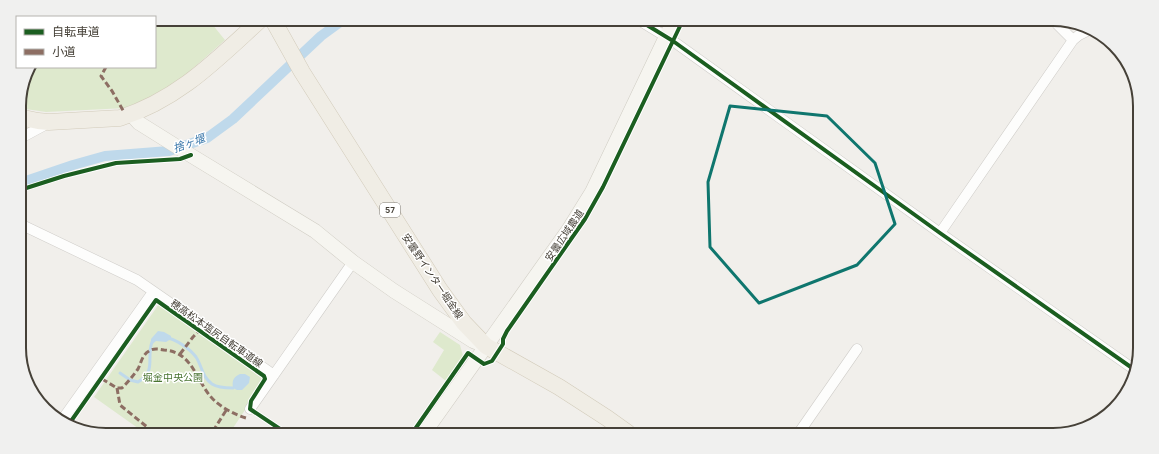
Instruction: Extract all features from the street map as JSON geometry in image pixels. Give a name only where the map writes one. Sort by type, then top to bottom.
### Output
[{"type":"main road","points":[[26,118],[49,122],[120,118],[131,114],[157,102],[186,85],[202,73],[253,26]]},
{"type":"main road","name":"安曇野インター堀金線","points":[[276,26],[300,70],[440,290],[464,322],[486,346],[559,387],[621,428]]},
{"type":"street","points":[[649,26],[665,36],[940,233],[1130,367]]},
{"type":"street","name":"安曇広域農道","points":[[428,428],[569,229],[592,192],[671,26]]},
{"type":"street","points":[[1060,27],[1073,40]]},
{"type":"street","points":[[940,233],[1073,40],[1084,32]]},
{"type":"street","points":[[131,114],[139,123],[315,231],[353,262],[394,291],[473,341],[486,346]]},
{"type":"street","points":[[26,135],[49,122]]},
{"type":"street","points":[[26,227],[137,280],[274,375]]},
{"type":"street","points":[[250,409],[353,262]]},
{"type":"street","points":[[65,416],[153,292]]},
{"type":"street","points":[[802,428],[857,349]]},
{"type":"highlighted area","points":[[730,106],[827,116],[875,163],[895,224],[857,265],[759,303],[710,247],[708,182]]},
{"type":"green space","points":[[156,26],[214,26],[225,40],[182,78],[149,99],[126,108],[46,112],[26,109],[30,81],[36,68],[156,68]]},
{"type":"green space","name":"堀金中央公園","points":[[159,304],[263,376],[263,379],[249,400],[249,404],[233,428],[138,428],[94,397]]},
{"type":"green space","points":[[440,332],[460,345],[463,356],[446,381],[432,370],[444,350],[433,342]]},
{"type":"water","points":[[158,331],[164,332],[171,336],[171,339],[166,342],[156,341],[151,345],[151,339]]},
{"type":"water","points":[[245,374],[250,377],[249,383],[242,390],[237,390],[233,388],[233,381],[236,376]]},
{"type":"waterway","name":"捨ヶ堰","points":[[26,181],[105,156],[169,151],[207,138],[233,119],[321,36],[335,26]]},
{"type":"waterway","points":[[168,338],[187,348],[196,357],[206,378],[212,384],[219,387],[233,388]]},
{"type":"waterway","points":[[120,373],[130,380],[138,382],[144,378],[149,369],[150,348],[152,342]]},
{"type":"marked path","points":[[105,68],[101,76],[124,112]]},
{"type":"marked path","points":[[180,354],[200,330]]},
{"type":"marked path","points":[[102,379],[117,388],[122,388],[136,372],[143,357],[149,351],[152,349],[158,349],[174,352],[189,363],[209,395],[216,402],[230,412],[246,418]]},
{"type":"marked path","points":[[117,388],[120,405],[148,428]]},
{"type":"marked path","points":[[215,428],[227,409]]},
{"type":"cycle path","points":[[649,26],[673,41],[940,233],[1130,367]]},
{"type":"cycle path","points":[[416,428],[468,353],[484,364],[492,361],[503,344],[503,339],[507,331],[585,219],[603,187],[680,26]]},
{"type":"cycle path","points":[[26,188],[64,176],[116,163],[180,159],[191,155]]},
{"type":"cycle path","name":"穂高松本塩尻自転車道線","points":[[72,420],[156,300],[264,376],[265,379],[251,401],[250,409],[278,428]]}]
